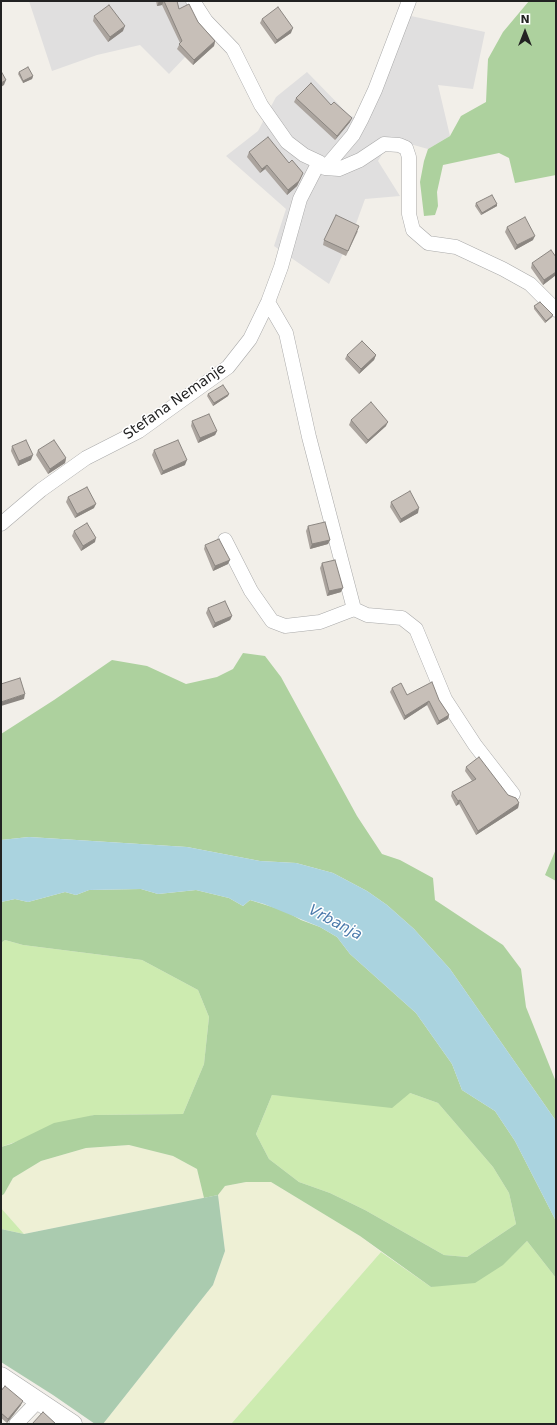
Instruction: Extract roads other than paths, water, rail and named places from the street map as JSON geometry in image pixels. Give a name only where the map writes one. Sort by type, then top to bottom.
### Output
[{"type":"street","points":[[193,1],[206,21],[233,49],[261,105],[287,142],[304,155],[322,165],[339,169],[360,160],[384,144],[398,145],[406,148],[408,157],[409,214],[413,230],[428,243],[456,247],[503,269],[530,284],[556,310]]},
{"type":"street","name":"Stefana Nemanje","points":[[1,524],[41,490],[86,458],[139,431],[228,367],[250,339],[268,302],[281,268],[300,200],[322,165],[353,135],[375,90],[409,1]]},
{"type":"street","points":[[268,302],[286,333],[308,437],[354,609]]},
{"type":"street","points":[[225,540],[251,591],[272,621],[285,626],[320,622],[354,609],[367,615],[402,618],[416,629],[444,699],[475,745],[513,794]]},
{"type":"street","points":[[1,1376],[73,1424]]},
{"type":"street","points":[[16,1424],[38,1401]]},
{"type":"water","name":"Vrbanja","points":[[29,837],[187,847],[260,861],[296,863],[333,873],[367,891],[387,905],[414,929],[450,969],[556,1121],[556,1221],[515,1141],[495,1111],[462,1090],[452,1064],[416,1013],[350,954],[337,937],[320,927],[264,904],[250,900],[243,906],[229,898],[196,890],[158,894],[141,889],[89,890],[76,895],[65,892],[28,902],[15,899],[1,902],[1,840]]}]
